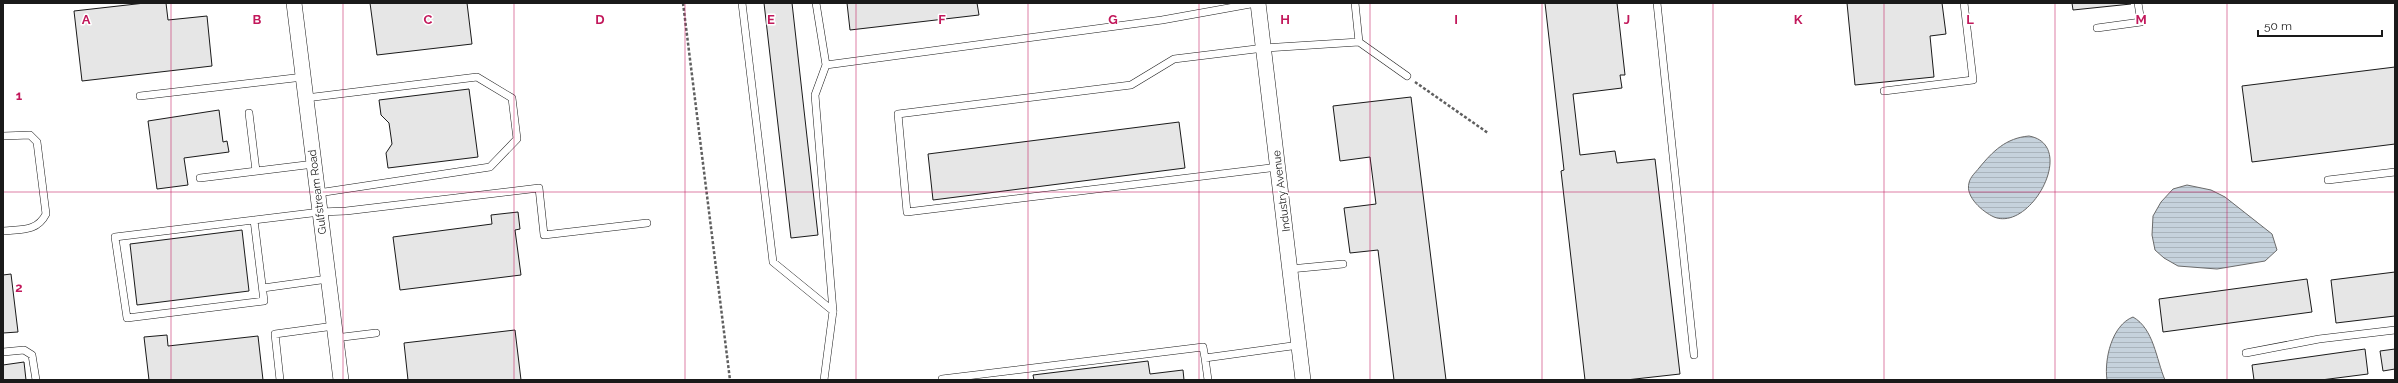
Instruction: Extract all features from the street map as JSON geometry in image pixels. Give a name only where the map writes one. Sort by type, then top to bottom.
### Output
[{"type":"street","name":"Gulfstream Road","points":[[294,3],[340,380]]},
{"type":"street","name":"Industry Avenue","points":[[1257,3],[1264,48],[1303,380]]},
{"type":"lane","points":[[742,3],[773,262],[832,311]]},
{"type":"lane","points":[[816,3],[826,65],[815,95],[832,311],[824,380]]},
{"type":"lane","points":[[826,65],[1162,20],[1257,3]]},
{"type":"lane","points":[[1355,3],[1359,42]]},
{"type":"lane","points":[[1657,3],[1694,355]]},
{"type":"lane","points":[[1884,92],[1973,80],[1964,3]]},
{"type":"lane","points":[[2097,28],[2141,22],[2138,3]]},
{"type":"lane","points":[[1278,167],[907,212],[898,114],[1131,85],[1174,59],[1264,48],[1359,42],[1407,76]]},
{"type":"lane","points":[[306,98],[477,77],[512,98],[517,139],[490,167],[318,193]]},
{"type":"lane","points":[[140,96],[303,78]]},
{"type":"lane","points":[[249,112],[256,171]]},
{"type":"lane","points":[[3,136],[30,135],[37,142],[46,214],[42,223],[34,227],[3,231]]},
{"type":"lane","points":[[200,178],[314,164]]},
{"type":"lane","points":[[2328,180],[2395,172]]},
{"type":"lane","points":[[254,220],[264,301],[127,318],[115,237],[254,220],[320,212],[346,211],[538,188],[544,235],[646,223]]},
{"type":"lane","points":[[1290,269],[1343,264]]},
{"type":"lane","points":[[263,288],[328,279]]},
{"type":"lane","points":[[2246,353],[2319,339],[2395,330]]},
{"type":"lane","points":[[280,380],[275,334],[335,332],[376,333]]},
{"type":"lane","points":[[1206,358],[1299,345]]},
{"type":"lane","points":[[942,379],[1203,347],[1206,358],[1208,380]]},
{"type":"lane","points":[[3,352],[24,350],[32,355],[36,380]]},
{"type":"path","points":[[683,3],[730,380]]},
{"type":"path","points":[[1407,76],[1488,133]]},
{"type":"shaded area","points":[[2029,136],[2043,143],[2049,155],[2049,170],[2044,186],[2034,200],[2022,212],[2008,218],[1994,217],[1980,208],[1972,199],[1968,188],[1970,181],[1984,162],[2001,146],[2013,139]]},
{"type":"shaded area","points":[[2187,185],[2211,190],[2225,197],[2272,234],[2277,250],[2265,261],[2217,269],[2178,266],[2164,258],[2155,250],[2152,235],[2153,216],[2161,202],[2173,189]]},
{"type":"shaded area","points":[[2133,317],[2146,329],[2154,345],[2165,380],[2107,380],[2106,372],[2108,353],[2111,344],[2120,327]]},
{"type":"building","points":[[145,3],[166,3],[168,20],[207,16],[212,66],[82,81],[74,11]]},
{"type":"building","points":[[370,3],[467,3],[472,44],[377,55]]},
{"type":"building","points":[[764,3],[792,3],[818,235],[791,238]]},
{"type":"building","points":[[847,3],[977,3],[979,15],[850,30]]},
{"type":"building","points":[[1545,3],[1617,3],[1625,75],[1620,75],[1622,88],[1573,94],[1580,155],[1615,151],[1617,163],[1655,159],[1680,374],[1626,380],[1585,380],[1561,171],[1564,170]]},
{"type":"building","points":[[1847,3],[1942,3],[1946,34],[1930,36],[1934,77],[1855,85]]},
{"type":"building","points":[[2072,3],[2131,3],[2131,4],[2073,10]]},
{"type":"building","points":[[2395,67],[2395,144],[2252,162],[2242,86]]},
{"type":"building","points":[[469,89],[478,157],[388,168],[386,153],[392,144],[389,123],[381,115],[379,100]]},
{"type":"building","points":[[1411,97],[1446,380],[1394,380],[1378,250],[1350,253],[1344,208],[1376,204],[1370,157],[1340,161],[1333,106]]},
{"type":"building","points":[[219,110],[223,142],[227,141],[229,152],[184,158],[188,185],[157,189],[148,121]]},
{"type":"building","points":[[1179,122],[1185,168],[933,200],[928,154]]},
{"type":"building","points":[[518,212],[520,229],[515,230],[521,275],[400,290],[393,237],[492,224],[491,215]]},
{"type":"building","points":[[242,230],[249,291],[137,305],[130,244]]},
{"type":"building","points":[[2395,272],[2395,316],[2336,323],[2331,280]]},
{"type":"building","points":[[11,274],[18,332],[3,333],[3,275]]},
{"type":"building","points":[[2307,279],[2312,312],[2163,332],[2159,299]]},
{"type":"building","points":[[515,330],[521,380],[408,380],[404,343]]},
{"type":"building","points":[[167,335],[168,346],[258,336],[263,380],[149,380],[144,337]]},
{"type":"building","points":[[2365,349],[2368,374],[2321,380],[2254,380],[2252,365]]},
{"type":"building","points":[[2395,349],[2395,369],[2383,371],[2380,351]]},
{"type":"building","points":[[1148,361],[1150,374],[1183,370],[1184,380],[1034,380],[1033,375]]},
{"type":"building","points":[[24,362],[26,380],[3,380],[3,365]]}]
